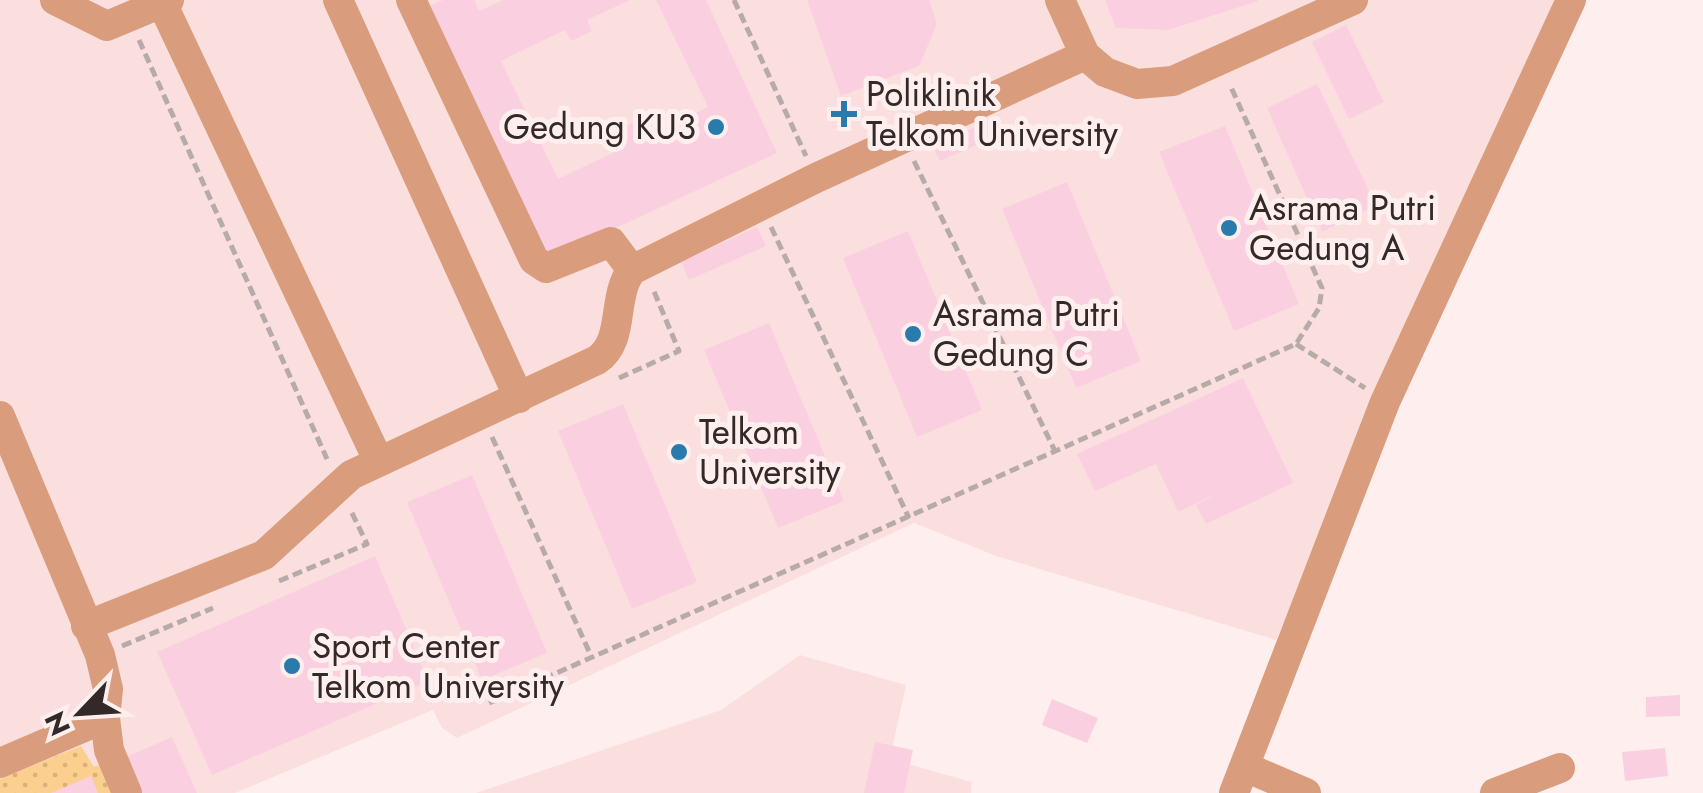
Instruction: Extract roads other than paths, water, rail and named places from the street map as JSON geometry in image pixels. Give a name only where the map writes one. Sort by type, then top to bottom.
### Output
[{"type":"street","points":[[55,0],[106,26],[166,1],[378,460]]},
{"type":"street","points":[[338,0],[519,398]]},
{"type":"street","points":[[410,0],[534,260],[546,268],[562,266],[611,242],[632,270]]},
{"type":"street","points":[[1060,0],[1085,54],[1105,72],[1137,84],[1173,81],[1353,0]]},
{"type":"street","points":[[1306,793],[1240,780],[1385,402],[1570,0]]},
{"type":"street","points":[[86,626],[264,555],[291,534],[329,491],[378,460],[519,398],[607,353],[624,284],[632,270],[816,178],[1085,54]]},
{"type":"street","points":[[0,416],[100,655],[108,689],[105,718],[109,750],[127,793]]},
{"type":"street","points":[[0,763],[105,718]]},
{"type":"street","points":[[1495,793],[1560,768]]},
{"type":"place","name":"Poliklinik Telkom University","points":[[844,114]]},
{"type":"place","name":"Gedung KU3","points":[[716,127]]},
{"type":"place","name":"Asrama Putri Gedung A","points":[[1229,228]]},
{"type":"place","name":"Asrama Putri Gedung C","points":[[913,334]]},
{"type":"place","name":"Telkom University","points":[[679,452]]},
{"type":"place","name":"Sport Center Telkom University","points":[[292,666]]}]
